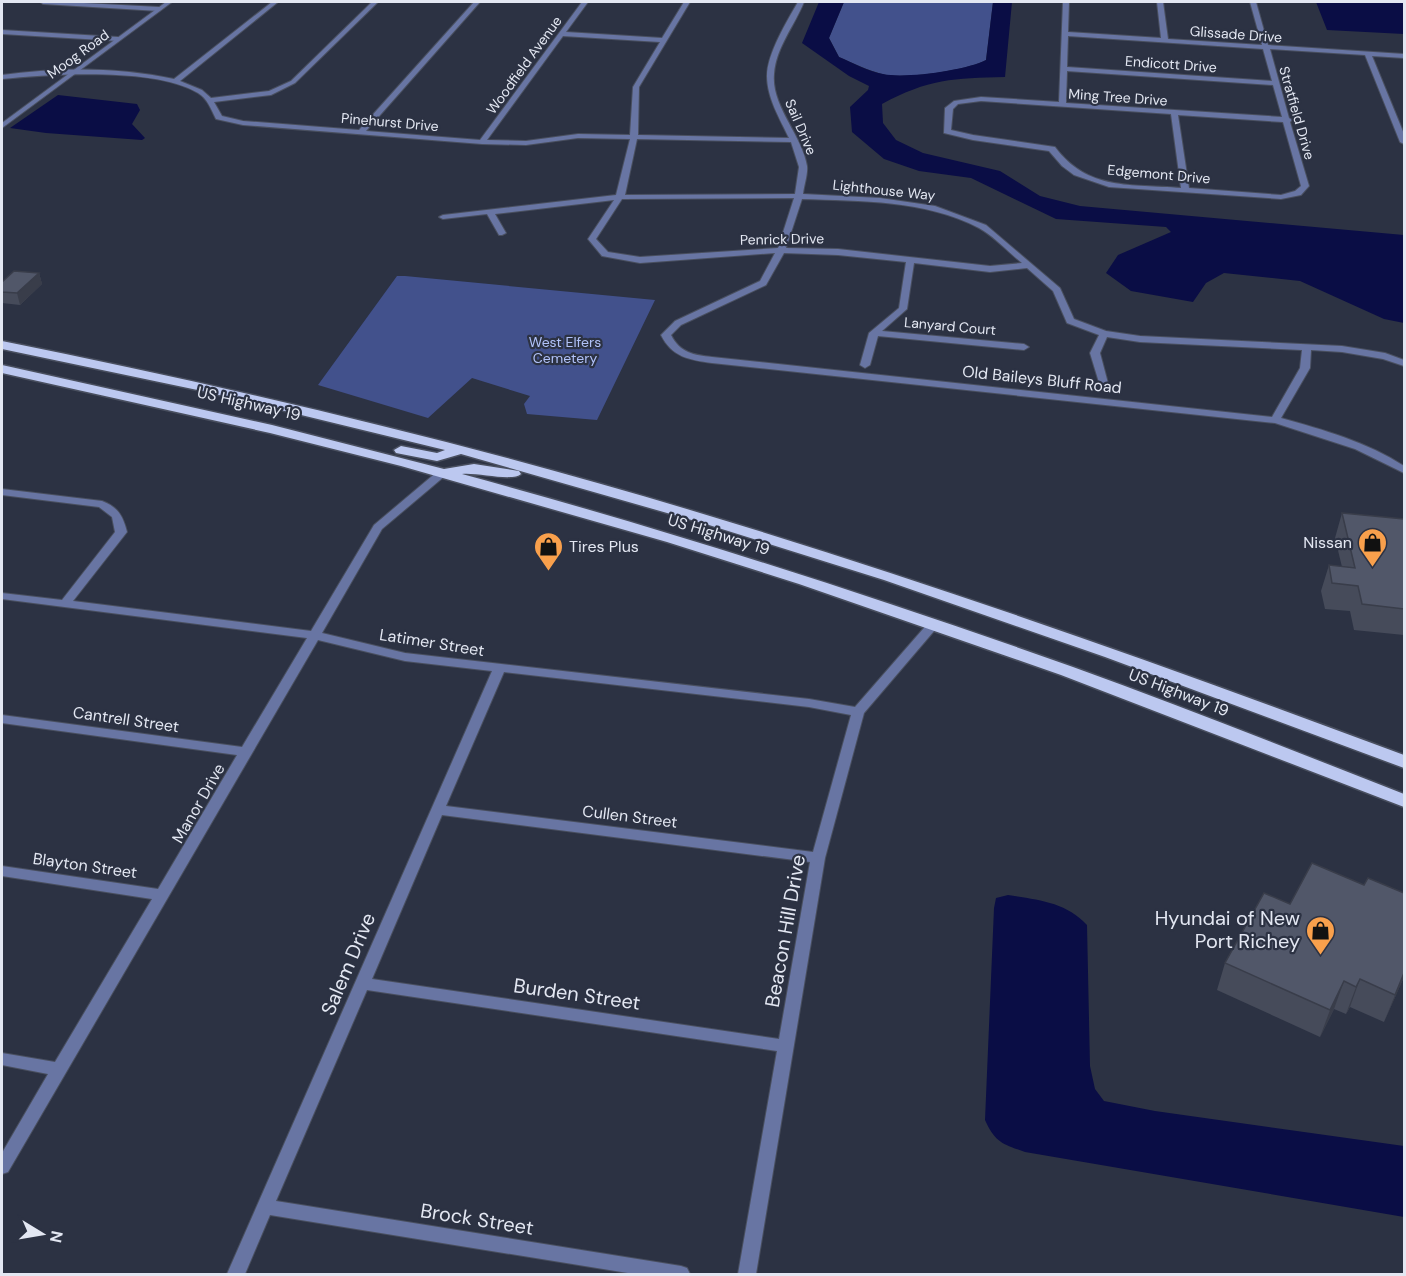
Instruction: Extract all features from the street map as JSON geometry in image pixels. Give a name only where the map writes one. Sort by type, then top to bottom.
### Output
[{"type":"highway","name":"US Highway 19","points":[[2,345],[180,382],[461,450],[667,507],[958,600],[1232,696],[1404,762]]},
{"type":"highway","name":"US Highway 19","points":[[2,369],[219,415],[442,473],[676,541],[934,624],[1066,670],[1404,801]]},
{"type":"highway","points":[[219,415],[244,413],[438,458],[461,450]]},
{"type":"highway","points":[[442,473],[474,468],[504,471],[601,496],[667,507]]},
{"type":"street","points":[[43,2],[159,9]]},
{"type":"street","name":"Moog Road","points":[[2,126],[169,2]]},
{"type":"street","points":[[176,81],[275,2]]},
{"type":"street","points":[[210,100],[271,93],[293,82],[375,2]]},
{"type":"street","points":[[361,132],[477,2]]},
{"type":"street","name":"Woodfield Avenue","points":[[482,142],[585,2]]},
{"type":"street","points":[[620,197],[634,136],[636,87],[687,2]]},
{"type":"street","name":"Sail Drive","points":[[670,346],[666,335],[678,323],[763,284],[781,250],[799,196],[803,167],[794,140],[775,101],[770,75],[779,43],[801,2]]},
{"type":"street","points":[[1062,105],[1066,2]]},
{"type":"street","points":[[1160,2],[1165,41]]},
{"type":"street","name":"Stratfield Drive","points":[[1253,2],[1305,186],[1298,194]]},
{"type":"street","points":[[2,32],[118,39]]},
{"type":"street","points":[[562,34],[664,40]]},
{"type":"street","name":"Glissade Drive","points":[[1065,34],[1404,56]]},
{"type":"street","points":[[1368,54],[1404,142]]},
{"type":"street","name":"Endicott Drive","points":[[1065,69],[1276,83]]},
{"type":"street","name":"Pinehurst Drive","points":[[2,77],[123,74],[176,81],[194,88],[210,100],[219,117],[243,123],[482,142],[526,143],[578,136],[794,140]]},
{"type":"street","name":"Ming Tree Drive","points":[[949,108],[956,102],[981,99],[1288,120]]},
{"type":"street","name":"Edgemont Drive","points":[[949,108],[947,131],[969,138],[1029,144],[1052,149],[1065,167],[1084,178],[1109,185],[1281,197],[1298,194]]},
{"type":"street","points":[[1174,113],[1185,191]]},
{"type":"street","name":"Lighthouse Way","points":[[443,217],[620,197],[799,196],[880,200],[935,208],[982,226],[1057,290],[1070,321],[1104,334],[1140,339],[1342,349],[1385,356],[1404,363]]},
{"type":"street","name":"Penrick Drive","points":[[620,197],[592,240],[605,254],[640,260],[781,250],[838,252],[990,269],[1029,265]]},
{"type":"street","points":[[490,212],[502,233]]},
{"type":"street","points":[[865,365],[874,333],[903,309],[910,261]]},
{"type":"street","name":"Lanyard Court","points":[[874,333],[1024,347]]},
{"type":"street","points":[[1104,334],[1095,353],[1104,387]]},
{"type":"street","name":"Old Baileys Bluff Road","points":[[670,346],[682,356],[712,360],[1275,420],[1311,430],[1383,457],[1404,470]]},
{"type":"street","points":[[1275,420],[1305,368],[1307,347]]},
{"type":"street","name":"Manor Drive","points":[[2,1167],[378,527],[442,473]]},
{"type":"street","points":[[2,492],[102,504],[117,516],[121,532],[65,604]]},
{"type":"street","name":"Latimer Street","points":[[2,596],[314,635],[405,657],[809,703],[858,712]]},
{"type":"street","name":"Beacon Hill Drive","points":[[747,1275],[818,858],[858,712],[934,624]]},
{"type":"street","name":"Salem Drive","points":[[236,1275],[499,669]]},
{"type":"street","name":"Cantrell Street","points":[[2,719],[247,752]]},
{"type":"street","name":"Cullen Street","points":[[438,810],[818,858]]},
{"type":"street","name":"Blayton Street","points":[[2,871],[163,895]]},
{"type":"street","name":"Burden Street","points":[[363,984],[786,1046]]},
{"type":"street","points":[[2,1059],[60,1069]]},
{"type":"street","name":"Brock Street","points":[[265,1207],[681,1275]]},
{"type":"green space","points":[[844,2],[993,2],[986,60],[935,73],[905,76],[882,74],[865,68],[839,57],[829,38]]},
{"type":"green space","name":"West Elfers Cemetery","points":[[397,276],[655,300],[597,420],[527,414],[524,404],[530,396],[472,378],[428,418],[318,385]]},
{"type":"shaded area","points":[[819,2],[844,2],[829,38],[839,57],[877,73],[906,75],[951,70],[986,60],[993,2],[1012,2],[1005,77],[956,79],[928,85],[913,89],[882,104],[883,123],[896,140],[923,153],[1000,171],[1040,196],[1080,206],[1404,235],[1404,323],[1384,319],[1300,281],[1224,273],[1206,283],[1193,302],[1131,291],[1106,273],[1118,255],[1171,232],[1166,227],[1056,219],[971,178],[919,171],[884,159],[852,132],[850,107],[868,90],[869,86],[849,76],[802,43]]},
{"type":"shaded area","points":[[1316,2],[1404,3],[1404,34],[1327,30]]},
{"type":"shaded area","points":[[58,95],[137,104],[140,110],[132,124],[145,138],[142,140],[46,133],[10,128]]},
{"type":"shaded area","points":[[1008,895],[1051,903],[1070,911],[1087,925],[1090,1066],[1095,1089],[1104,1101],[1155,1111],[1404,1146],[1404,1217],[1025,1152],[1010,1147],[996,1138],[985,1120],[994,908],[996,898]]},
{"type":"building","points":[[14,271],[39,273],[17,293],[2,292],[2,282]]},
{"type":"building","points":[[1342,513],[1404,519],[1404,609],[1362,604],[1358,586],[1332,583],[1329,565],[1355,568]]},
{"type":"building","name":"Hyundai of New Port Richey","points":[[1312,863],[1364,885],[1368,878],[1404,893],[1404,973],[1395,995],[1360,979],[1356,987],[1344,981],[1330,1010],[1225,963],[1264,893],[1290,904]]},
{"type":"place","name":"Nissan","points":[[1373,568]]},
{"type":"place","name":"Tires Plus","points":[[548,572]]},
{"type":"place","name":"Hyundai of New Port Richey","points":[[1321,956]]}]
